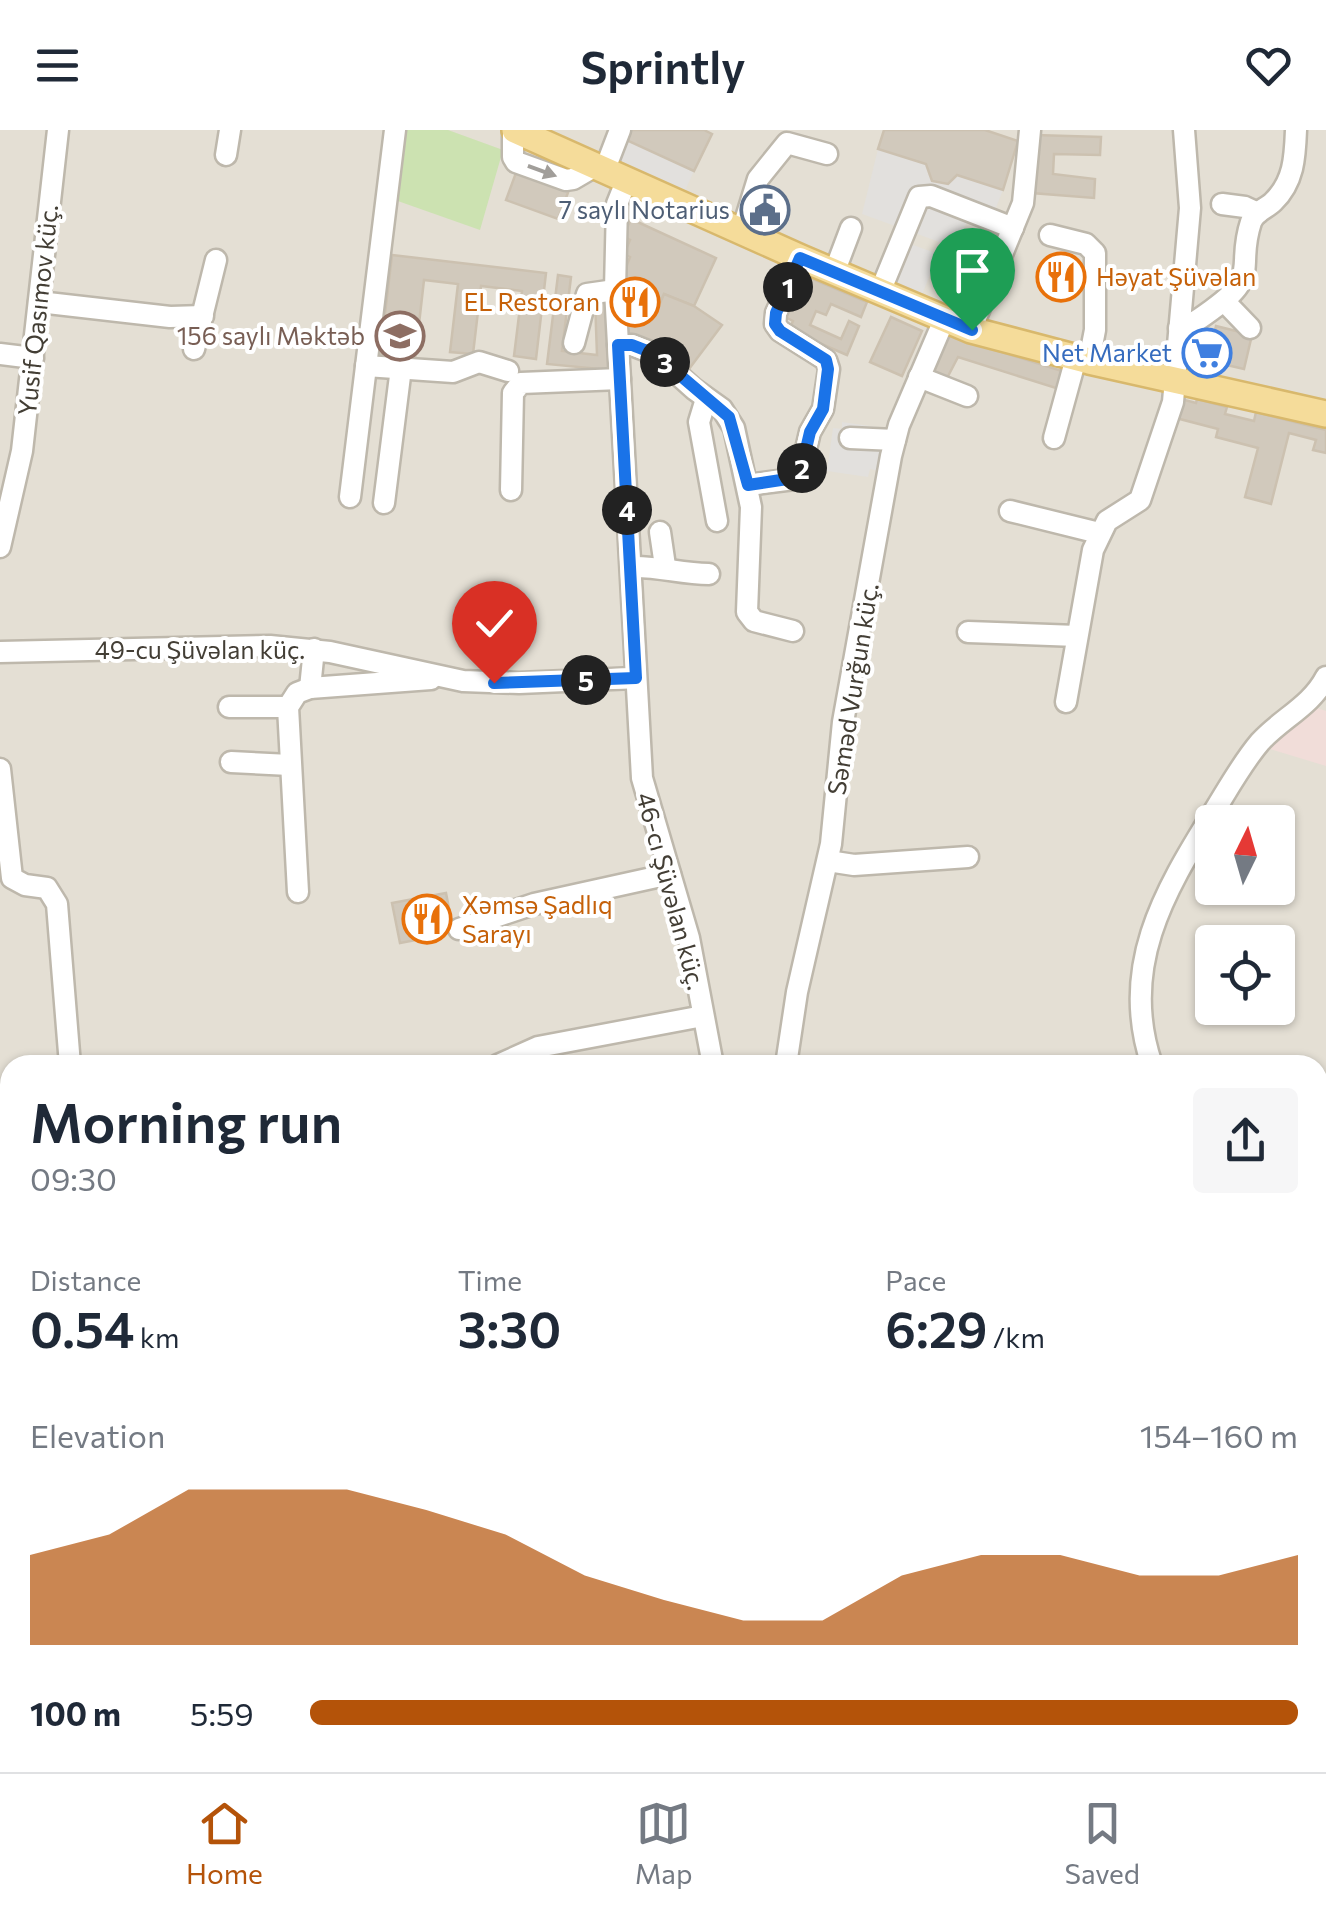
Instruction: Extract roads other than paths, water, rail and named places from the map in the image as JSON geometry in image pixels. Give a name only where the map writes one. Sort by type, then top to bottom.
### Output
[{"type":"main road","points":[[514,130],[553,137],[610,171],[800,258],[972,330],[1083,360],[1326,414]]},
{"type":"street","name":"Yusif Qasımov küç.","points":[[0,547],[22,452],[58,130]]},
{"type":"street","points":[[226,155],[230,130]]},
{"type":"street","points":[[350,497],[394,130]]},
{"type":"street","points":[[514,130],[516,162],[566,180],[610,171]]},
{"type":"street","name":"46-cı Şüvəlan küç.","points":[[620,130],[610,171],[616,214],[615,290],[644,788],[693,956],[710,1055]]},
{"type":"street","points":[[972,330],[1026,190],[1030,130]]},
{"type":"street","points":[[1066,702],[1099,533],[1113,516],[1140,500],[1169,419],[1190,208],[1184,130]]},
{"type":"street","points":[[1179,328],[1192,324],[1235,293],[1244,276],[1251,222],[1275,200],[1293,172],[1296,130]]},
{"type":"street","points":[[742,231],[758,179],[787,143],[827,154]]},
{"type":"street","points":[[880,292],[919,197],[931,196],[1013,228]]},
{"type":"street","points":[[1222,204],[1245,206],[1258,212]]},
{"type":"street","points":[[834,272],[851,228]]},
{"type":"street","points":[[1050,235],[1086,244],[1095,253],[1095,330],[1054,438]]},
{"type":"street","points":[[748,485],[794,478],[802,466],[810,432],[823,409],[826,360],[775,324],[800,258]]},
{"type":"street","points":[[194,349],[216,260]]},
{"type":"street","points":[[574,343],[587,294],[615,290]]},
{"type":"street","points":[[1224,301],[1250,328]]},
{"type":"street","points":[[38,302],[170,317],[203,316]]},
{"type":"street","name":"Səməd Vurğun küç.","points":[[787,1055],[795,1004],[828,861],[843,722],[895,440],[944,320]]},
{"type":"street","points":[[618,345],[632,345],[655,354],[722,409],[734,428],[748,485],[752,525],[747,612],[754,621],[793,631]]},
{"type":"street","points":[[0,354],[32,358]]},
{"type":"street","points":[[366,366],[460,372],[479,362],[508,371]]},
{"type":"street","points":[[384,504],[401,368]]},
{"type":"street","points":[[918,378],[967,396]]},
{"type":"street","points":[[512,490],[516,386],[620,379]]},
{"type":"street","points":[[706,399],[699,422],[717,521]]},
{"type":"street","points":[[850,438],[895,440]]},
{"type":"street","points":[[1010,511],[1099,533]]},
{"type":"street","points":[[660,532],[665,566]]},
{"type":"street","points":[[630,566],[665,566],[677,574],[709,574]]},
{"type":"street","points":[[968,632],[1076,636]]},
{"type":"street","name":"49-cu Şüvəlan küç.","points":[[0,652],[270,646],[314,649],[441,678],[519,683],[636,678]]},
{"type":"street","points":[[310,688],[314,649]]},
{"type":"street","points":[[298,892],[288,707],[297,693],[310,688],[441,678]]},
{"type":"street","points":[[1149,1055],[1140,1018],[1140,971],[1160,909],[1192,846],[1248,758],[1264,738],[1324,689]]},
{"type":"street","points":[[230,707],[288,707]]},
{"type":"street","points":[[231,762],[290,765]]},
{"type":"street","points":[[0,769],[9,870],[18,883],[47,888],[57,904],[69,1055]]},
{"type":"street","points":[[828,861],[854,865],[968,858]]},
{"type":"street","points":[[459,930],[534,904],[670,874]]},
{"type":"street","points":[[522,1055],[538,1048],[703,1016]]},
{"type":"place","name":"7 saylı Notarius","points":[[765,210]]},
{"type":"place","name":"Həyat Şüvəlan","points":[[1061,277]]},
{"type":"place","name":"EL Restoran","points":[[635,302]]},
{"type":"place","name":"156 saylı Məktəb","points":[[400,336]]},
{"type":"place","name":"Net Market","points":[[1207,353]]},
{"type":"place","name":"Xəmsə Şadlıq Sarayı","points":[[427,919]]}]
